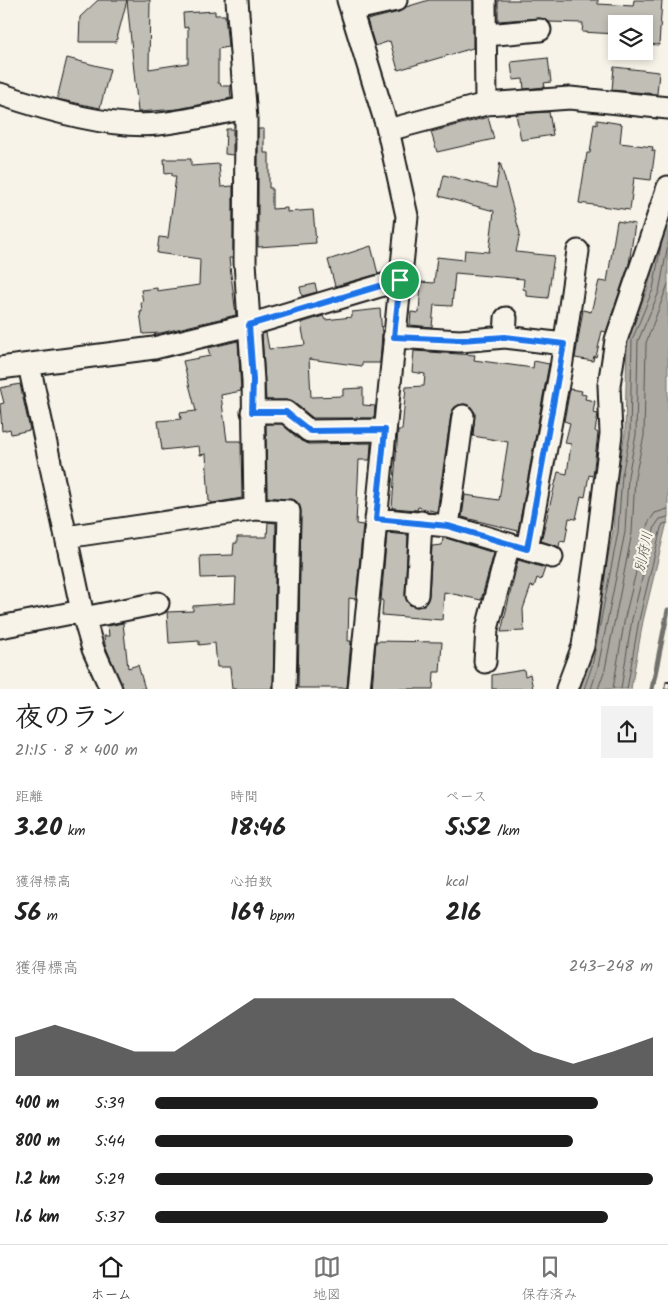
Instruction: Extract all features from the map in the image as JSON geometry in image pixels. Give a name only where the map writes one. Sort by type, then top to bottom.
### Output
[{"type":"street","points":[[237,0],[245,108],[245,262],[253,380],[255,509]]},
{"type":"street","points":[[359,689],[407,216],[388,130],[350,5],[396,0]]},
{"type":"street","points":[[486,0],[486,104]]},
{"type":"street","points":[[487,35],[540,30]]},
{"type":"street","points":[[0,94],[36,106],[100,121],[156,124],[245,108]]},
{"type":"street","points":[[388,130],[486,104],[570,98],[668,108]]},
{"type":"street","points":[[566,689],[583,646],[611,434],[609,384],[616,340],[668,187]]},
{"type":"street","points":[[485,662],[487,629],[552,462],[564,344],[582,278],[578,251]]},
{"type":"street","points":[[0,368],[154,348],[249,325],[400,280]]},
{"type":"street","points":[[394,337],[460,340],[505,328],[564,344]]},
{"type":"street","points":[[29,364],[83,615],[93,649],[111,689]]},
{"type":"street","points":[[252,412],[286,412],[310,431],[385,430]]},
{"type":"street","points":[[448,526],[468,445],[462,416]]},
{"type":"street","points":[[66,537],[255,509],[289,511],[285,689]]},
{"type":"street","points":[[376,519],[448,526],[552,557]]},
{"type":"street","points":[[418,595],[421,522]]},
{"type":"street","points":[[0,627],[158,603]]},
{"type":"water","name":"別府川","points":[[668,191],[668,518],[643,621],[631,689],[579,689],[587,665],[613,531],[617,474],[625,434],[627,339],[648,288]]},
{"type":"building","points":[[98,0],[127,0],[116,42],[79,42],[80,17]]},
{"type":"building","points":[[127,0],[150,0],[149,69],[188,63],[188,27],[184,28],[183,13],[215,11],[215,15],[225,15],[228,47],[218,49],[218,83],[221,86],[230,86],[231,98],[178,109],[138,112]]},
{"type":"building","points":[[429,0],[473,0],[473,48],[398,70],[390,41],[375,46],[367,20],[399,12],[406,7]]},
{"type":"building","points":[[498,0],[598,0],[598,4],[633,6],[634,0],[662,0],[659,45],[653,45],[653,15],[608,15],[608,34],[582,32],[583,23],[549,22],[539,18],[498,21]]},
{"type":"building","points":[[67,58],[110,69],[100,108],[57,99]]},
{"type":"building","points":[[548,58],[551,82],[544,83],[545,87],[524,89],[523,79],[513,80],[511,62]]},
{"type":"building","points":[[614,67],[659,72],[657,94],[612,90]]},
{"type":"building","points":[[549,112],[553,135],[521,140],[516,114]]},
{"type":"building","points":[[488,117],[494,139],[437,152],[431,132]]},
{"type":"building","points":[[597,120],[622,124],[620,143],[653,147],[652,151],[655,151],[651,180],[634,178],[630,210],[579,203],[587,153],[590,153],[594,124],[597,125]]},
{"type":"building","points":[[226,129],[233,129],[233,155],[225,154]]},
{"type":"building","points":[[258,129],[264,129],[264,153],[269,153],[269,188],[272,188],[272,209],[287,208],[287,212],[313,210],[316,243],[258,247]]},
{"type":"building","points":[[164,159],[191,159],[191,166],[219,164],[221,187],[233,186],[233,258],[229,258],[236,315],[161,333],[143,334],[140,312],[142,312],[141,302],[143,302],[141,290],[157,288],[157,291],[199,285],[200,259],[157,253],[159,237],[168,238],[176,176],[172,176],[172,173],[165,174]]},
{"type":"building","points":[[500,162],[520,233],[516,252],[554,256],[548,298],[526,296],[526,290],[523,289],[524,279],[455,273],[452,306],[434,305],[432,327],[410,325],[411,312],[419,313],[421,282],[434,283],[437,257],[464,260],[465,250],[489,252],[494,211],[439,196],[444,175],[496,188]]},
{"type":"building","points":[[617,221],[635,224],[629,264],[606,332],[602,331],[596,357],[594,356],[593,361],[575,358],[583,310],[591,312],[599,281],[607,282]]},
{"type":"building","points":[[371,246],[378,274],[335,286],[328,260]]},
{"type":"building","points":[[315,284],[317,292],[302,296],[300,287]]},
{"type":"building","points":[[380,309],[382,334],[380,363],[362,363],[362,366],[309,359],[311,397],[343,396],[343,389],[363,388],[363,405],[375,406],[374,418],[313,418],[293,402],[266,400],[262,334],[266,333],[269,349],[305,345],[301,323],[323,316],[325,320],[352,317],[352,312]]},
{"type":"building","points":[[238,341],[241,391],[221,395],[227,441],[241,441],[242,498],[213,503],[209,501],[206,454],[200,455],[199,446],[162,450],[158,421],[181,419],[180,413],[196,411],[183,361],[210,356],[208,348]]},
{"type":"building","points":[[414,351],[475,355],[474,360],[533,368],[534,361],[549,364],[518,531],[462,517],[465,495],[499,500],[508,442],[473,436],[475,412],[465,404],[458,405],[451,414],[437,512],[418,507],[417,510],[392,508],[398,430],[402,430],[406,387],[424,386],[425,374],[412,372]]},
{"type":"building","points":[[20,384],[30,430],[11,434],[10,429],[2,431],[0,404],[4,403],[0,388]]},
{"type":"building","points":[[570,389],[582,391],[581,394],[586,395],[585,399],[595,401],[593,413],[598,414],[595,431],[598,433],[593,476],[589,475],[585,497],[581,496],[576,519],[569,518],[565,542],[560,541],[559,547],[541,541],[558,472],[567,474],[571,444],[565,443],[570,423],[564,421]]},
{"type":"building","points":[[266,424],[282,424],[301,441],[309,444],[371,443],[370,460],[359,460],[356,524],[363,525],[356,599],[349,598],[348,641],[351,641],[347,688],[298,688],[301,511],[295,500],[267,497]]},
{"type":"building","points":[[268,522],[276,523],[273,689],[232,689],[230,667],[217,667],[215,643],[199,645],[199,641],[169,643],[167,612],[193,611],[193,606],[235,603],[236,577],[201,578],[200,556],[233,555],[234,543],[237,543],[237,537],[267,537]]},
{"type":"building","points":[[387,533],[408,535],[405,595],[410,605],[416,607],[423,606],[429,596],[432,546],[442,545],[443,538],[494,553],[481,600],[444,592],[442,620],[382,615],[383,601],[381,600]]},
{"type":"building","points":[[518,560],[545,568],[541,580],[537,578],[534,587],[531,586],[523,609],[524,631],[501,632]]},
{"type":"building","points":[[123,623],[128,668],[138,665],[145,689],[123,689],[105,645],[104,636],[109,636],[108,626]]},
{"type":"building","points":[[376,641],[442,642],[440,672],[434,672],[433,689],[372,689]]},
{"type":"building","points":[[524,670],[525,676],[530,674],[533,689],[492,689],[492,675]]},
{"type":"waterway","points":[[652,689],[668,610]]},
{"type":"railway","points":[[667,689],[668,683]]},
{"type":"route","points":[[400,280],[394,337],[460,340],[505,337],[564,344],[527,549],[448,526],[376,519],[385,430],[310,431],[286,412],[252,412],[253,380],[249,325],[400,280]]}]
